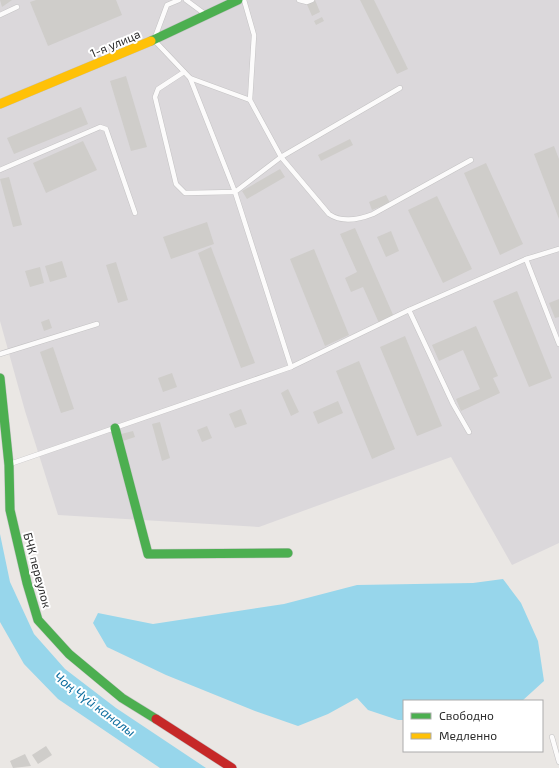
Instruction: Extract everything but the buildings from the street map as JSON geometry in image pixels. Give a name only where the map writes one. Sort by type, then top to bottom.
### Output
[{"type":"street","name":"1-я улица","points":[[0,104],[154,40],[238,0]]},
{"type":"street","name":"БЧК переулок","points":[[0,378],[9,465],[10,510],[27,583],[38,620],[69,654],[122,698],[232,768]]},
{"type":"street","points":[[115,428],[148,554],[288,553]]},
{"type":"lane","points":[[179,0],[167,5],[154,40],[190,78],[235,192],[292,367]]},
{"type":"lane","points":[[186,0],[206,15]]},
{"type":"lane","points":[[244,0],[254,35],[250,100],[281,157],[329,214],[336,218],[346,220],[362,219],[471,160]]},
{"type":"lane","points":[[299,0],[308,2],[312,0]]},
{"type":"lane","points":[[0,15],[17,7]]},
{"type":"lane","points":[[184,72],[158,89],[155,97],[176,184],[185,193],[235,192],[281,157],[400,88]]},
{"type":"lane","points":[[190,78],[250,100]]},
{"type":"lane","points":[[0,170],[100,127],[106,129],[135,213]]},
{"type":"lane","points":[[9,465],[292,367],[409,310],[526,259],[559,249]]},
{"type":"lane","points":[[526,259],[559,344]]},
{"type":"lane","points":[[409,310],[469,432]]},
{"type":"lane","points":[[0,354],[97,324]]},
{"type":"lane","points":[[552,737],[559,762]]},
{"type":"shaded area","points":[[0,0],[559,0],[559,543],[512,565],[451,457],[259,527],[58,515],[25,411],[0,321]]},
{"type":"water","name":"Чоң Чүй каналы","points":[[0,534],[10,582],[34,634],[65,669],[116,708],[206,768],[160,768],[58,699],[24,664],[0,622]]},
{"type":"water","points":[[503,579],[521,603],[538,641],[544,681],[523,700],[403,700],[403,720],[398,720],[368,710],[357,698],[328,714],[298,726],[255,711],[166,675],[107,647],[93,623],[98,613],[153,624],[284,604],[357,585],[473,583]]},
{"type":"traffic: fast","points":[[151,41],[238,0]]},
{"type":"traffic: fast","points":[[0,378],[9,465],[10,510],[27,583],[38,620],[69,654],[122,698],[156,719]]},
{"type":"traffic: fast","points":[[115,428],[148,554],[288,553]]},
{"type":"traffic: slow","points":[[0,104],[151,41]]},
{"type":"traffic: jam","points":[[156,719],[232,768]]}]
